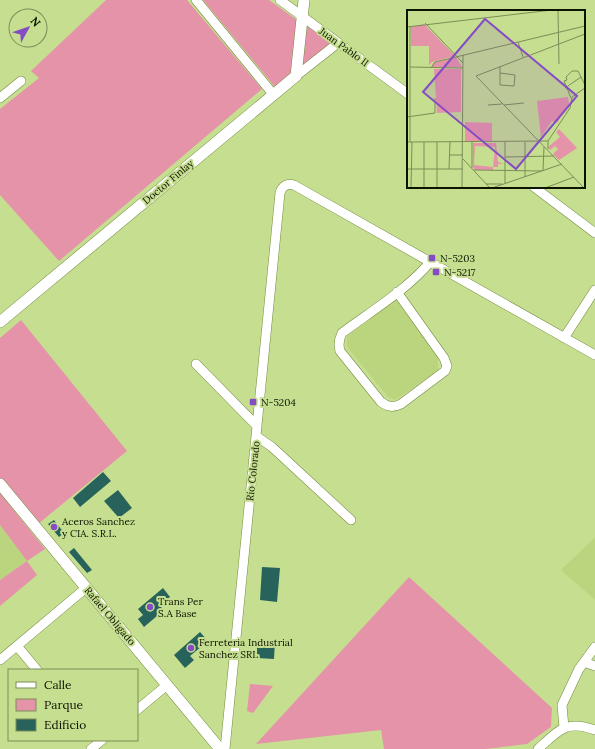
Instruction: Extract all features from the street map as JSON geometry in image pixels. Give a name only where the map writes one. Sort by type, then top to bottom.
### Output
[{"type":"street","points":[[196,0],[273,94]]},
{"type":"street","name":"Juan Pablo II","points":[[280,0],[407,93]]},
{"type":"street","points":[[296,76],[304,0]]},
{"type":"street","name":"Doctor Finlay","points":[[0,322],[273,94],[338,42]]},
{"type":"street","points":[[0,98],[22,81]]},
{"type":"street","name":"Río Colorado","points":[[225,749],[280,193],[286,185],[294,185],[430,262]]},
{"type":"street","points":[[535,188],[595,233]]},
{"type":"street","points":[[397,292],[444,358],[447,366],[444,371],[401,404],[396,407],[388,407],[381,402],[340,350],[338,345],[339,338],[342,333],[419,275],[430,262],[595,355]]},
{"type":"street","points":[[564,338],[595,290]]},
{"type":"street","points":[[196,364],[257,426]]},
{"type":"street","points":[[256,436],[272,447],[351,520]]},
{"type":"street","name":"Rafael Obligado","points":[[0,484],[220,749]]},
{"type":"street","points":[[0,660],[86,588]]},
{"type":"street","points":[[17,646],[36,669]]},
{"type":"street","points":[[564,728],[562,705],[579,669],[595,647]]},
{"type":"street","points":[[584,662],[595,666]]},
{"type":"street","points":[[138,709],[167,685]]},
{"type":"street","points":[[538,749],[556,732],[564,728],[580,726],[595,730]]},
{"type":"shaded area","points":[[396,300],[438,356],[438,370],[395,400],[388,397],[347,347],[347,336]]},
{"type":"shaded area","points":[[0,525],[27,561],[0,580]]},
{"type":"shaded area","points":[[595,537],[595,600],[561,570]]},
{"type":"green space","points":[[106,0],[187,0],[262,89],[59,261],[0,195],[0,109],[39,78],[31,71]]},
{"type":"green space","points":[[203,0],[269,0],[297,20],[291,74],[275,87]]},
{"type":"green space","points":[[306,25],[332,43],[301,68]]},
{"type":"green space","points":[[21,320],[127,451],[38,524],[0,478],[0,338]]},
{"type":"green space","points":[[0,493],[45,549],[27,561],[0,525]]},
{"type":"green space","points":[[27,561],[37,575],[0,606],[0,580]]},
{"type":"green space","points":[[409,577],[552,708],[551,727],[527,744],[486,749],[384,749],[381,730],[256,744]]},
{"type":"green space","points":[[250,684],[273,686],[253,713],[247,711]]},
{"type":"building","points":[[103,472],[111,481],[80,507],[73,498]]},
{"type":"building","points":[[118,490],[132,508],[119,518],[104,501]]},
{"type":"building","name":"Aceros Sanchez y CIA. S.R.L.","points":[[54,520],[64,533],[59,537],[48,524]]},
{"type":"building","points":[[74,548],[92,570],[87,573],[69,552]]},
{"type":"building","points":[[262,567],[280,568],[277,602],[260,600]]},
{"type":"building","name":"Trans Per S.A Base","points":[[163,588],[170,597],[160,606],[164,610],[144,627],[138,619],[143,615],[138,609]]},
{"type":"building","name":"Ferreteria Industrial Sanchez SRL","points":[[200,632],[208,641],[190,656],[194,660],[185,668],[174,655]]},
{"type":"building","points":[[257,640],[275,641],[274,659],[257,658]]},
{"type":"place","name":"N-5203","points":[[432,258]]},
{"type":"place","name":"N-5217","points":[[436,272]]},
{"type":"place","name":"N-5204","points":[[253,402]]},
{"type":"place","name":"Aceros Sanchez y CIA. S.R.L.","points":[[54,527]]},
{"type":"place","name":"Trans Per S.A Base","points":[[150,607]]},
{"type":"place","name":"Ferreteria Industrial Sanchez SRL","points":[[191,648]]}]
